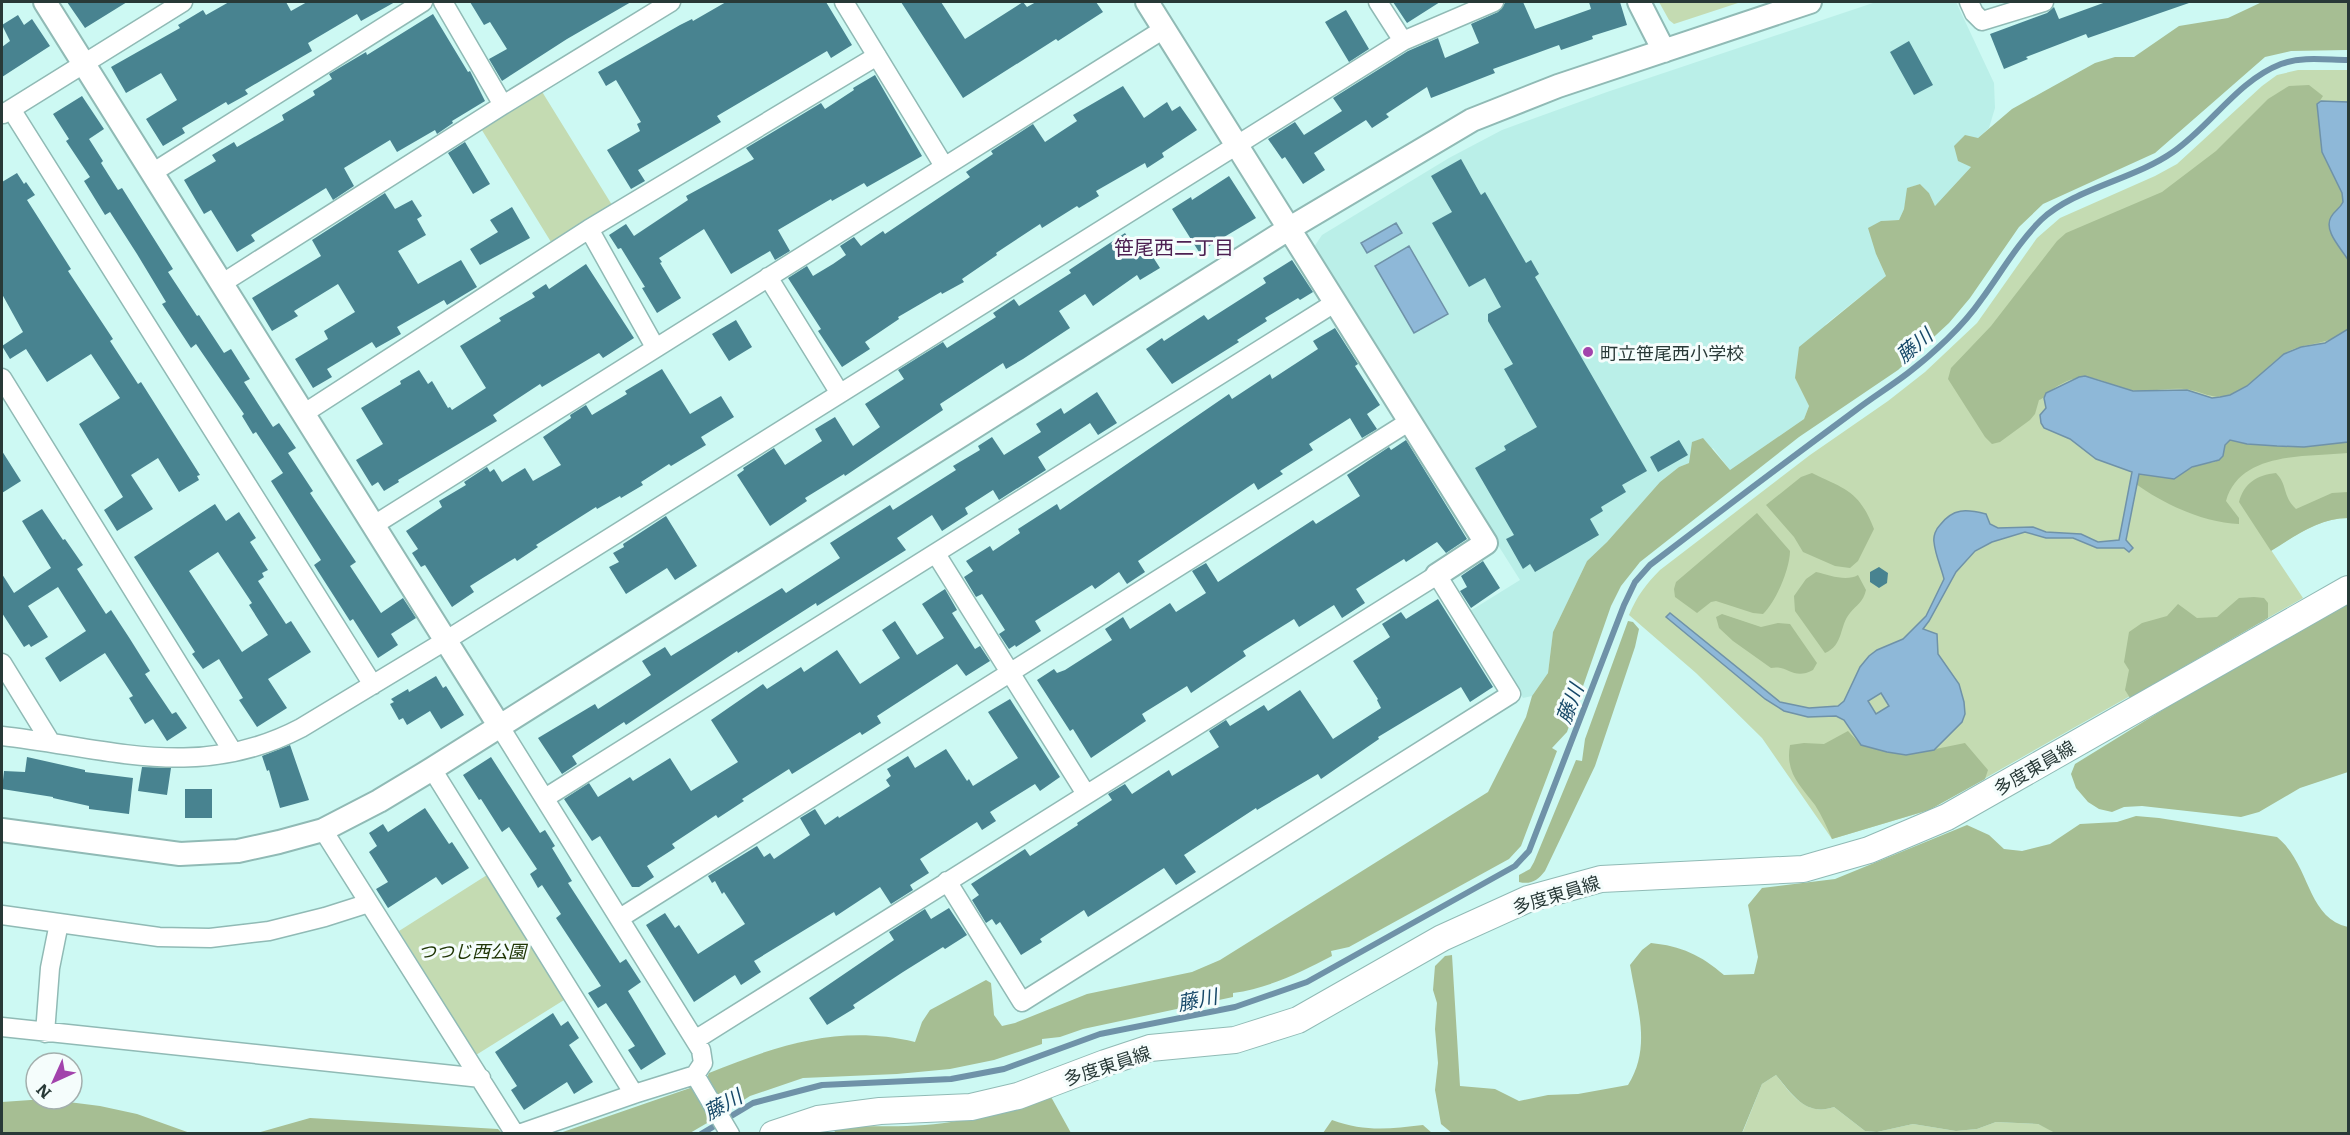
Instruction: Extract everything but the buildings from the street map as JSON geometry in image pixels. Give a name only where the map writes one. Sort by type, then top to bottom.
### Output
[{"type":"main road","name":"多度東員線","points":[[773,1134],[818,1119],[880,1111],[971,1107],[1018,1096],[1150,1048],[1236,1040],[1298,1020],[1442,938],[1528,899],[1601,879],[1803,869],[1869,850],[1947,817],[2349,589]]},
{"type":"street","points":[[45,2],[620,918],[701,1050],[703,1063],[695,1075],[517,1134],[323,830]]},
{"type":"street","points":[[183,2],[6,112],[373,685]]},
{"type":"street","points":[[152,173],[423,2]]},
{"type":"street","points":[[443,2],[503,105]]},
{"type":"street","points":[[221,284],[503,105],[671,2]]},
{"type":"street","points":[[844,2],[944,166]]},
{"type":"street","points":[[695,1040],[1486,543],[1147,2]]},
{"type":"street","points":[[1378,2],[1403,41]]},
{"type":"street","points":[[2,736],[170,759],[207,757],[233,752],[284,737],[445,641],[839,392],[1403,41],[1494,2]]},
{"type":"street","points":[[1639,2],[1664,51]]},
{"type":"street","points":[[2,830],[180,854],[238,851],[323,830],[379,801],[500,727],[1290,228],[1472,120],[1549,89],[1810,2]]},
{"type":"street","points":[[1969,2],[1974,13],[1982,21],[2044,2]]},
{"type":"street","points":[[374,525],[1164,29]]},
{"type":"street","points":[[303,414],[589,229],[877,56]]},
{"type":"street","points":[[589,229],[655,347]]},
{"type":"street","points":[[768,277],[839,392]]},
{"type":"street","points":[[545,798],[1336,302]]},
{"type":"street","points":[[2,378],[233,752]]},
{"type":"street","points":[[620,918],[1410,421]]},
{"type":"street","points":[[936,554],[1086,794]]},
{"type":"street","points":[[947,881],[1022,1002],[1511,694],[1437,575]]},
{"type":"street","points":[[2,663],[50,741]]},
{"type":"street","points":[[432,769],[634,1094]]},
{"type":"street","points":[[2,915],[159,938],[210,938],[269,931],[325,918],[369,903]]},
{"type":"street","points":[[45,1033],[50,968],[59,923]]},
{"type":"street","points":[[2,1027],[481,1078]]},
{"type":"street","points":[[695,1075],[730,1134]]},
{"type":"shaded area","name":"町立笹尾西小学校","points":[[1876,2],[1956,2],[1994,83],[1995,108],[1989,128],[1978,138],[1971,167],[1935,206],[1929,193],[1920,184],[1908,188],[1904,209],[1899,220],[1881,221],[1876,254],[1886,276],[1826,324],[1795,378],[1809,406],[1804,419],[1730,470],[1713,448],[1679,467],[1660,482],[1587,561],[1553,632],[1548,673],[1532,696],[1523,698],[1470,611],[1520,580],[1312,250],[1322,235],[1449,158],[1502,130],[1607,92]]},
{"type":"shaded area","points":[[2321,101],[2348,102],[2348,260],[2334,240],[2329,228],[2331,217],[2343,202],[2342,193],[2322,152],[2317,104]]},
{"type":"shaded area","points":[[1396,223],[1402,233],[1367,253],[1361,243]]},
{"type":"shaded area","points":[[1409,246],[1448,314],[1414,333],[1375,266]]},
{"type":"shaded area","points":[[2348,329],[2348,442],[2304,447],[2247,444],[2230,440],[2225,445],[2223,456],[2219,460],[2192,467],[2174,479],[2139,474],[2126,540],[2133,548],[2129,552],[2124,548],[2097,548],[2073,538],[2046,538],[2025,532],[1992,542],[1975,551],[1956,572],[1923,629],[1937,634],[1938,654],[1959,684],[1964,702],[1965,714],[1962,722],[1934,750],[1906,755],[1887,752],[1861,745],[1844,720],[1836,716],[1808,717],[1784,711],[1765,699],[1666,617],[1670,613],[1780,702],[1809,708],[1838,706],[1844,701],[1860,667],[1869,656],[1903,639],[1926,616],[1944,579],[1934,535],[1950,515],[1960,511],[1972,511],[1986,514],[1990,524],[1998,528],[2033,527],[2046,532],[2081,534],[2098,542],[2119,540],[2132,472],[2096,459],[2070,439],[2044,428],[2040,415],[2046,408],[2044,398],[2046,393],[2085,376],[2133,391],[2187,390],[2212,398],[2220,397],[2230,395],[2247,386],[2284,354],[2301,347],[2325,343]],"holes":[[[1881,693],[1889,706],[1876,714],[1868,701]]]},
{"type":"green space","points":[[1659,2],[1741,2],[1674,24],[1669,20]]},
{"type":"green space","points":[[2262,2],[2348,2],[2347,50],[2291,51],[2265,57],[2155,153],[2043,204],[2019,227],[1970,298],[1949,323],[1898,370],[1799,437],[1640,562],[1621,586],[1611,606],[1567,732],[1552,748],[1557,751],[1521,846],[1509,859],[1349,947],[1331,951],[1332,956],[1296,974],[1271,984],[1233,993],[1233,997],[1083,1029],[1060,1037],[1042,1039],[1042,1044],[994,1060],[950,1069],[897,1074],[803,1078],[750,1096],[733,1107],[720,1103],[706,1080],[709,1073],[760,1054],[810,1040],[861,1035],[915,1042],[922,1022],[930,1010],[986,980],[991,983],[994,1015],[1002,1026],[1087,994],[1192,972],[1220,960],[1488,792],[1526,717],[1532,696],[1548,673],[1553,632],[1587,561],[1660,482],[1679,467],[1689,463],[1692,442],[1703,438],[1730,470],[1804,419],[1809,406],[1795,378],[1799,347],[1886,276],[1868,228],[1881,221],[1899,220],[1904,209],[1907,188],[1920,184],[1929,193],[1935,206],[1971,167],[1958,161],[1954,146],[1965,135],[1978,138],[2012,109],[2095,63],[2115,57],[2134,57],[2179,26],[2228,18]]},
{"type":"green space","points":[[2298,70],[2348,70],[2348,518],[2317,524],[2271,550],[2303,598],[1929,810],[1832,839],[1762,738],[1696,673],[1629,615],[1639,596],[1660,570],[1810,455],[1888,401],[1925,372],[1977,323],[2037,238],[2060,218],[2177,164],[2262,86],[2277,75]]},
{"type":"green space","points":[[2309,85],[2323,96],[2317,105],[2322,152],[2342,193],[2343,202],[2335,241],[2348,260],[2348,329],[2327,341],[2289,351],[2239,391],[2220,397],[2187,389],[2131,390],[2085,377],[2071,380],[2055,387],[2039,400],[2035,414],[2030,420],[2000,442],[1992,444],[1985,437],[1948,379],[1951,368],[1991,326],[2057,241],[2066,233],[2162,192],[2216,151],[2268,99],[2289,86]]},
{"type":"green space","points":[[541,90],[612,205],[551,242],[480,127]]},
{"type":"green space","points":[[2230,440],[2247,444],[2304,447],[2348,442],[2348,453],[2277,460],[2245,473],[2234,485],[2226,501],[2239,518],[2239,524],[2212,520],[2185,511],[2159,499],[2136,484],[2139,474],[2182,473],[2197,465],[2215,462],[2223,456],[2225,445]]},
{"type":"green space","points":[[1812,473],[1843,488],[1857,499],[1874,529],[1858,561],[1850,568],[1835,566],[1803,552],[1794,537],[1766,505],[1801,477]]},
{"type":"green space","points":[[2276,473],[2296,509],[2332,493],[2348,492],[2348,518],[2317,524],[2271,551],[2239,502],[2244,490],[2252,481]]},
{"type":"green space","points":[[1757,513],[1790,551],[1788,566],[1768,609],[1763,614],[1753,613],[1716,601],[1711,602],[1697,613],[1675,597],[1676,582]]},
{"type":"green space","points":[[1816,572],[1843,578],[1858,575],[1866,590],[1861,601],[1847,618],[1835,645],[1825,653],[1795,611],[1794,596],[1806,579]]},
{"type":"green space","points":[[2239,598],[2264,598],[2268,603],[2268,618],[2130,698],[2125,690],[2129,670],[2124,662],[2129,632],[2142,623],[2167,616],[2178,604],[2197,618],[2217,617]]},
{"type":"green space","points":[[2348,604],[2348,772],[2300,788],[2259,812],[2241,817],[2142,806],[2124,807],[2112,812],[2099,809],[2088,802],[2076,788],[2071,774],[2075,764],[2187,695]]},
{"type":"green space","points":[[1722,614],[1761,627],[1778,623],[1790,624],[1817,663],[1813,670],[1800,674],[1782,668],[1771,668],[1719,628],[1716,617]]},
{"type":"green space","points":[[1628,621],[1633,622],[1639,629],[1635,647],[1595,766],[1545,871],[1534,881],[1519,882],[1519,875],[1530,869],[1534,862],[1576,760],[1582,761],[1585,739]]},
{"type":"green space","points":[[1848,731],[1861,745],[1906,755],[1965,743],[1988,770],[1985,779],[1929,810],[1832,839],[1818,809],[1795,778],[1790,763],[1790,745],[1824,744]]},
{"type":"green space","points":[[2136,816],[2277,837],[2297,861],[2316,902],[2324,913],[2334,921],[2348,927],[2348,1133],[2057,1134],[2038,1124],[1996,1122],[1977,1129],[1956,1131],[1913,1124],[1877,1132],[1865,1131],[1834,1107],[1815,1109],[1801,1102],[1776,1075],[1762,1084],[1742,1133],[1453,1134],[1441,1124],[1435,1090],[1438,1063],[1435,1029],[1437,1003],[1433,990],[1435,966],[1445,956],[1452,955],[1460,1086],[1495,1089],[1519,1101],[1628,1085],[1635,1071],[1641,1041],[1639,1011],[1630,965],[1651,943],[1672,946],[1690,953],[1724,975],[1754,974],[1758,957],[1748,905],[1762,888],[1835,879],[1967,825],[1989,835],[2004,849],[2022,851],[2050,844],[2080,824],[2117,822]]},
{"type":"green space","name":"つつじ西公園","points":[[487,875],[564,1000],[476,1055],[399,931]]},
{"type":"green space","points":[[1776,1075],[1800,1102],[1815,1109],[1834,1107],[1865,1131],[1877,1132],[1913,1124],[1956,1131],[1977,1129],[1996,1122],[2038,1124],[2057,1133],[1742,1134],[1762,1084]]},
{"type":"green space","points":[[693,1087],[714,1119],[690,1133],[557,1134]]},
{"type":"green space","points":[[1050,1095],[1071,1133],[835,1134],[834,1126],[907,1126],[951,1122]]},
{"type":"green space","points":[[24,1100],[24,1111],[84,1111],[84,1104],[100,1106],[137,1114],[190,1133],[2,1133],[2,1102]]},
{"type":"green space","points":[[310,1118],[498,1129],[502,1133],[257,1133]]},
{"type":"green space","points":[[1332,1120],[1366,1128],[1423,1125],[1432,1133],[1323,1133]]},
{"type":"waterway","name":"藤川","points":[[701,1134],[753,1103],[822,1085],[951,1079],[1004,1069],[1100,1034],[1235,1007],[1307,982],[1515,866],[1529,851],[1624,605],[1635,582],[1650,565],[1927,357],[1966,320],[2024,239],[2054,209],[2087,192],[2141,170],[2173,152],[2200,130],[2238,92],[2265,72],[2281,64],[2297,60],[2348,60]]},
{"type":"place","name":"町立笹尾西小学校","points":[[1588,352]]},
{"type":"district","name":"笹尾西二丁目","points":[[1174,246]]}]
